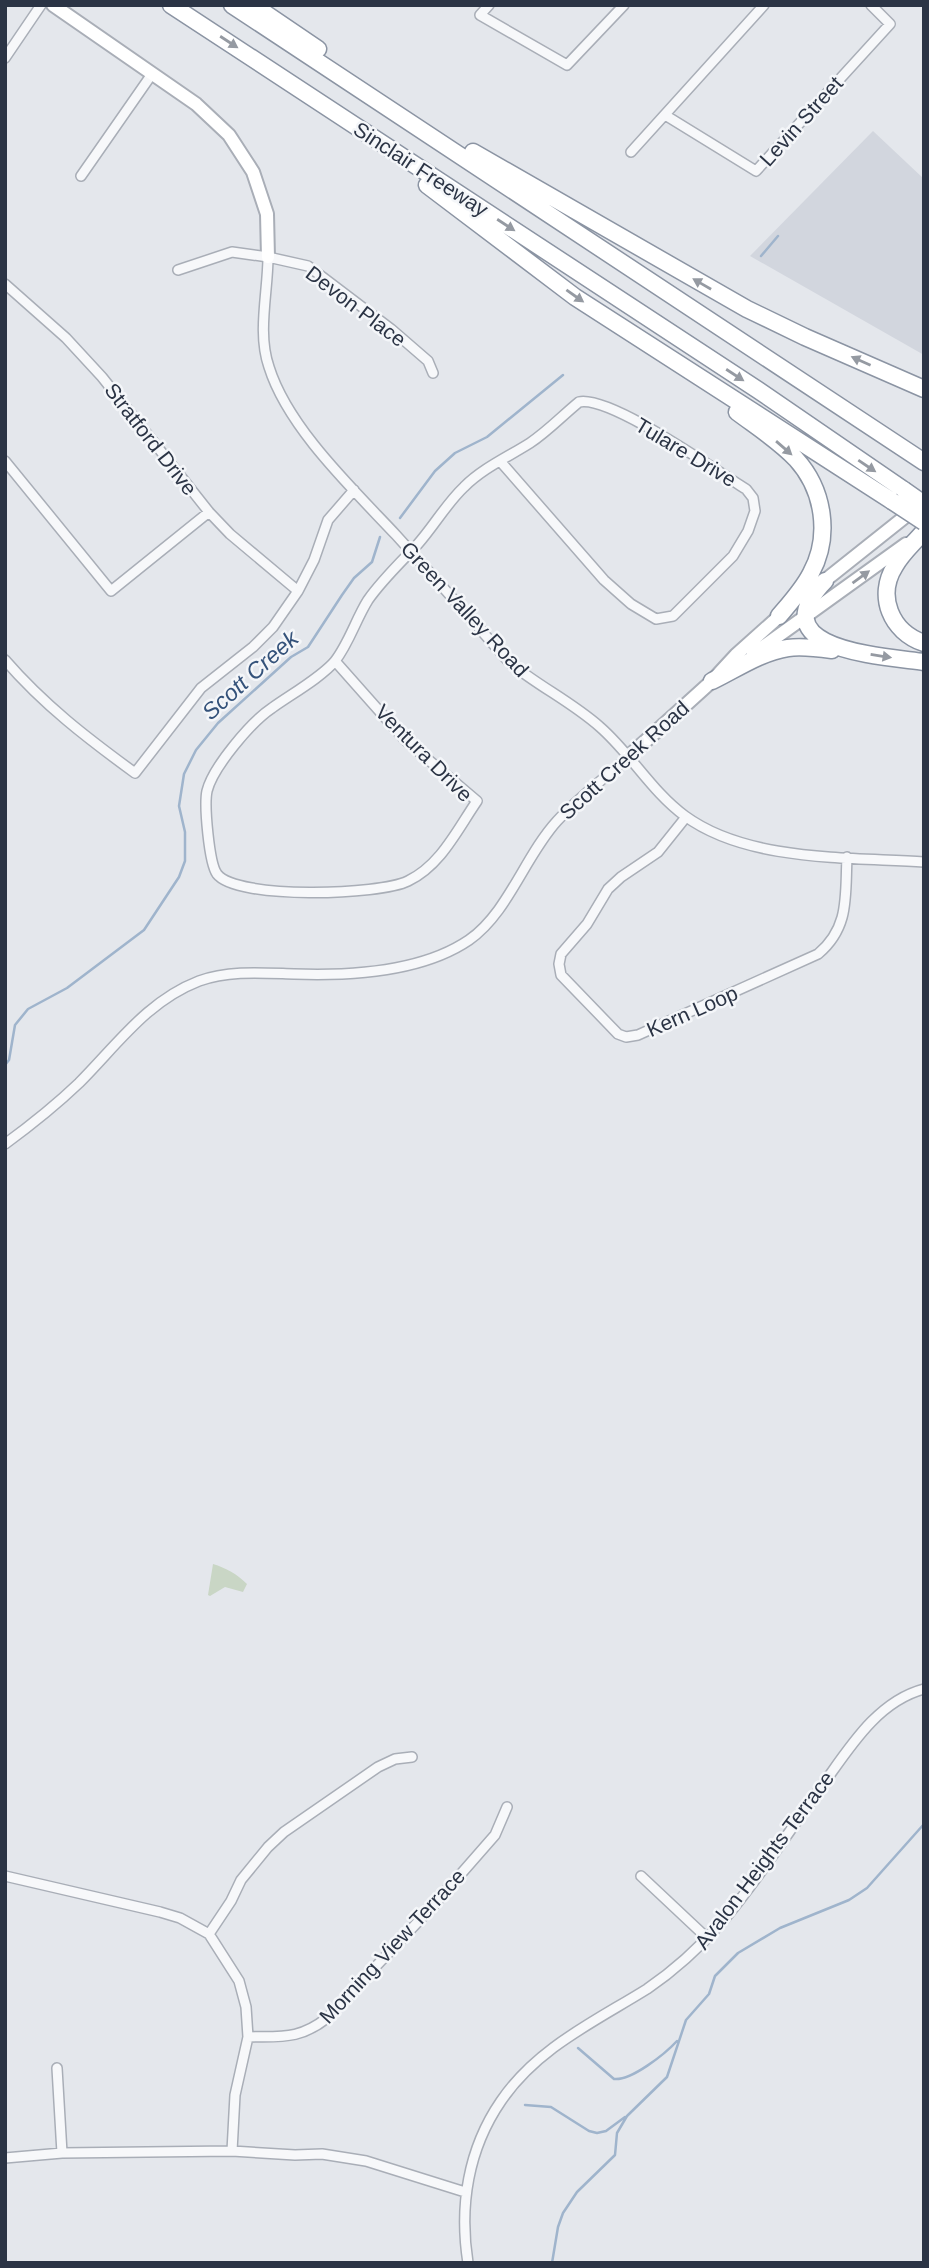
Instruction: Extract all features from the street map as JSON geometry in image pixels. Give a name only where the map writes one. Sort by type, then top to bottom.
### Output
[{"type":"highway","name":"Sinclair Freeway","points":[[171,5],[758,390],[831,442],[898,496]]},
{"type":"highway","points":[[232,5],[799,382],[893,437],[924,451]]},
{"type":"highway","name":"Sinclair Freeway","points":[[253,5],[820,384],[893,437]]},
{"type":"highway","points":[[387,147],[411,173],[517,255],[651,347],[779,427],[898,496],[924,522]]},
{"type":"highway","points":[[468,149],[747,309],[924,389]]},
{"type":"highway","points":[[651,347],[787,450],[803,467],[814,486],[822,518],[820,552],[803,586],[779,616]]},
{"type":"highway","points":[[893,437],[924,462]]},
{"type":"highway","points":[[898,496],[924,503]]},
{"type":"highway","points":[[924,531],[894,567],[886,597],[890,614],[901,631],[924,643]]},
{"type":"highway","points":[[825,581],[809,601],[806,617],[811,631],[822,642],[855,652]]},
{"type":"highway","points":[[712,681],[765,655],[802,647],[924,662]]},
{"type":"street","points":[[5,58],[41,5]]},
{"type":"street","points":[[53,5],[196,104],[229,135],[253,172],[267,214],[268,257]]},
{"type":"street","points":[[489,5],[480,15],[567,65],[624,5]]},
{"type":"street","points":[[631,152],[764,5]]},
{"type":"street","name":"Levin Street","points":[[665,114],[756,171],[890,24],[871,5]]},
{"type":"street","points":[[81,176],[152,74]]},
{"type":"street","name":"Devon Place","points":[[178,270],[232,252],[307,266],[391,329],[428,361],[433,373]]},
{"type":"street","name":"Green Valley Road","points":[[268,257],[263,317],[267,365],[281,399],[299,425],[354,490],[509,662],[602,729],[664,797],[686,817],[724,837],[750,847],[788,853],[924,862]]},
{"type":"street","name":"Stratford Drive","points":[[5,284],[66,338],[102,377],[209,512],[230,534],[298,591]]},
{"type":"street","name":"Tulare Drive","points":[[335,661],[368,600],[463,488],[474,477],[500,461],[532,442],[579,402],[592,402],[633,419],[746,489],[753,498],[755,511],[748,531],[733,556],[673,616],[656,619],[631,604],[604,580],[500,461]]},
{"type":"street","points":[[5,461],[111,591],[209,512]]},
{"type":"street","points":[[5,660],[33,692],[57,713],[135,773],[201,688],[253,647],[273,627],[298,591],[314,560],[328,520],[354,490]]},
{"type":"street","name":"Scott Creek Road","points":[[5,1144],[32,1125],[78,1084],[139,1019],[172,992],[203,980],[241,973],[315,975],[401,968],[448,953],[470,939],[494,914],[556,821],[712,681],[779,616],[924,503]]},
{"type":"street","name":"Scott Creek Road","points":[[712,681],[747,660],[924,531]]},
{"type":"street","name":"Ventura Drive","points":[[335,661],[405,740],[477,802],[441,855],[427,869],[407,881],[385,888],[312,893],[273,891],[225,880],[218,876],[213,866],[206,816],[207,792],[217,769],[259,718],[335,661]]},
{"type":"street","name":"Kern Loop","points":[[686,817],[658,852],[608,889],[587,924],[561,954],[561,975],[612,1029],[626,1037],[638,1035],[818,954],[836,936],[842,924],[847,857]]},
{"type":"street","name":"Avalon Heights Terrace","points":[[468,2263],[465,2192],[484,2132],[500,2102],[518,2078],[551,2047],[690,1957],[746,1891],[841,1758],[874,1719],[901,1698],[924,1689]]},
{"type":"street","points":[[209,1934],[253,1863],[284,1832],[378,1767],[395,1759],[412,1757]]},
{"type":"street","name":"Morning View Terrace","points":[[248,2037],[296,2036],[327,2018],[432,1907],[495,1835],[507,1807]]},
{"type":"street","points":[[5,1876],[160,1912],[180,1918],[209,1934],[239,1981],[246,2007],[248,2037],[235,2095],[232,2151]]},
{"type":"street","points":[[641,1876],[708,1938]]},
{"type":"street","points":[[57,2068],[62,2153]]},
{"type":"street","points":[[5,2158],[62,2153],[232,2151],[322,2154],[366,2161],[465,2192]]},
{"type":"shaded area","points":[[873,131],[924,179],[924,355],[750,256]]},
{"type":"green space","points":[[213,1564],[243,1580],[247,1584],[243,1592],[225,1587],[208,1595]]},
{"type":"waterway","name":"Scott Creek","points":[[761,256],[778,236]]},
{"type":"waterway","name":"Scott Creek","points":[[400,518],[435,471],[455,453],[487,437],[563,375]]},
{"type":"waterway","name":"Scott Creek","points":[[5,1065],[9,1060],[15,1025],[28,1009],[67,988],[144,930],[179,877],[185,861],[185,832],[179,806],[184,774],[196,750],[218,723],[291,657],[308,647],[354,578],[372,562],[380,537]]},
{"type":"waterway","points":[[552,2263],[563,2213],[577,2192],[615,2155],[617,2133],[627,2116],[667,2077],[686,2020],[709,1994],[715,1976],[738,1953],[780,1928],[849,1900],[867,1888],[924,1824]]},
{"type":"waterway","points":[[578,2048],[614,2079],[638,2071],[677,2041]]},
{"type":"waterway","points":[[525,2105],[551,2107],[589,2131],[597,2133],[606,2131],[625,2117]]}]
